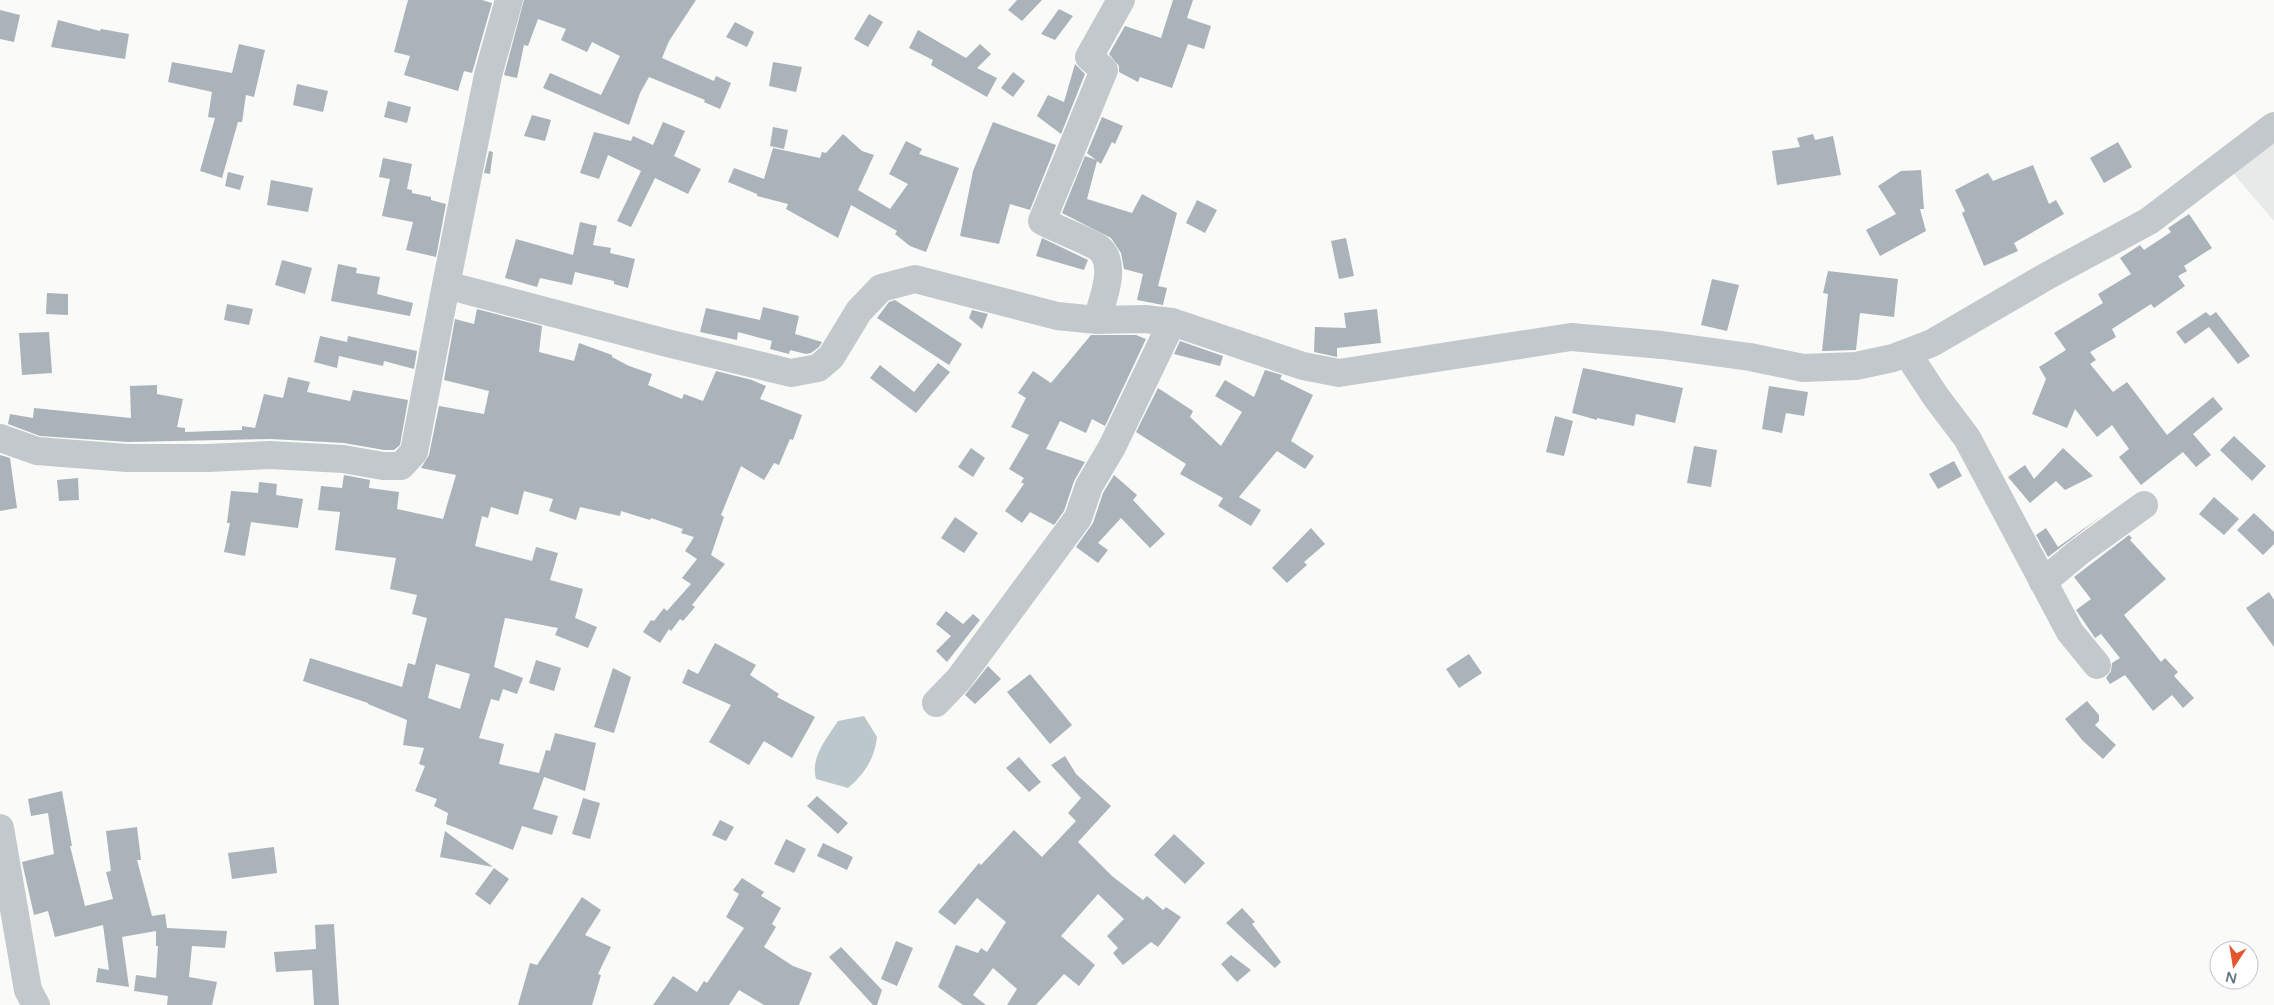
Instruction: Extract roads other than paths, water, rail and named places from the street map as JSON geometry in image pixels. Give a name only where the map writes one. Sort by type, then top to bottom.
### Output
[{"type":"street","points":[[0,438],[37,451],[127,458],[208,458],[270,455],[343,459],[383,466],[401,466],[414,452],[488,75],[509,0]]},
{"type":"street","points":[[1097,320],[1105,291],[1108,262],[1100,249],[1042,220],[1104,70],[1089,56],[1121,0]]},
{"type":"street","points":[[446,285],[667,343],[791,373],[818,368],[831,357],[859,311],[881,288],[914,279],[1057,316],[1097,320],[1145,319],[1172,322],[1303,366],[1339,373],[1571,337],[1662,345],[1750,357],[1803,368],[1856,366],[1907,353],[1932,343],[2047,276],[2149,221],[2274,126]]},
{"type":"street","points":[[936,703],[959,678],[1078,518],[1089,486],[1112,447],[1172,322]]},
{"type":"street","points":[[1907,353],[1936,397],[1967,438],[2070,632],[2097,665]]},
{"type":"street","points":[[2043,582],[2079,552],[2144,505]]},
{"type":"street","points":[[0,828],[28,990],[36,1005]]}]
